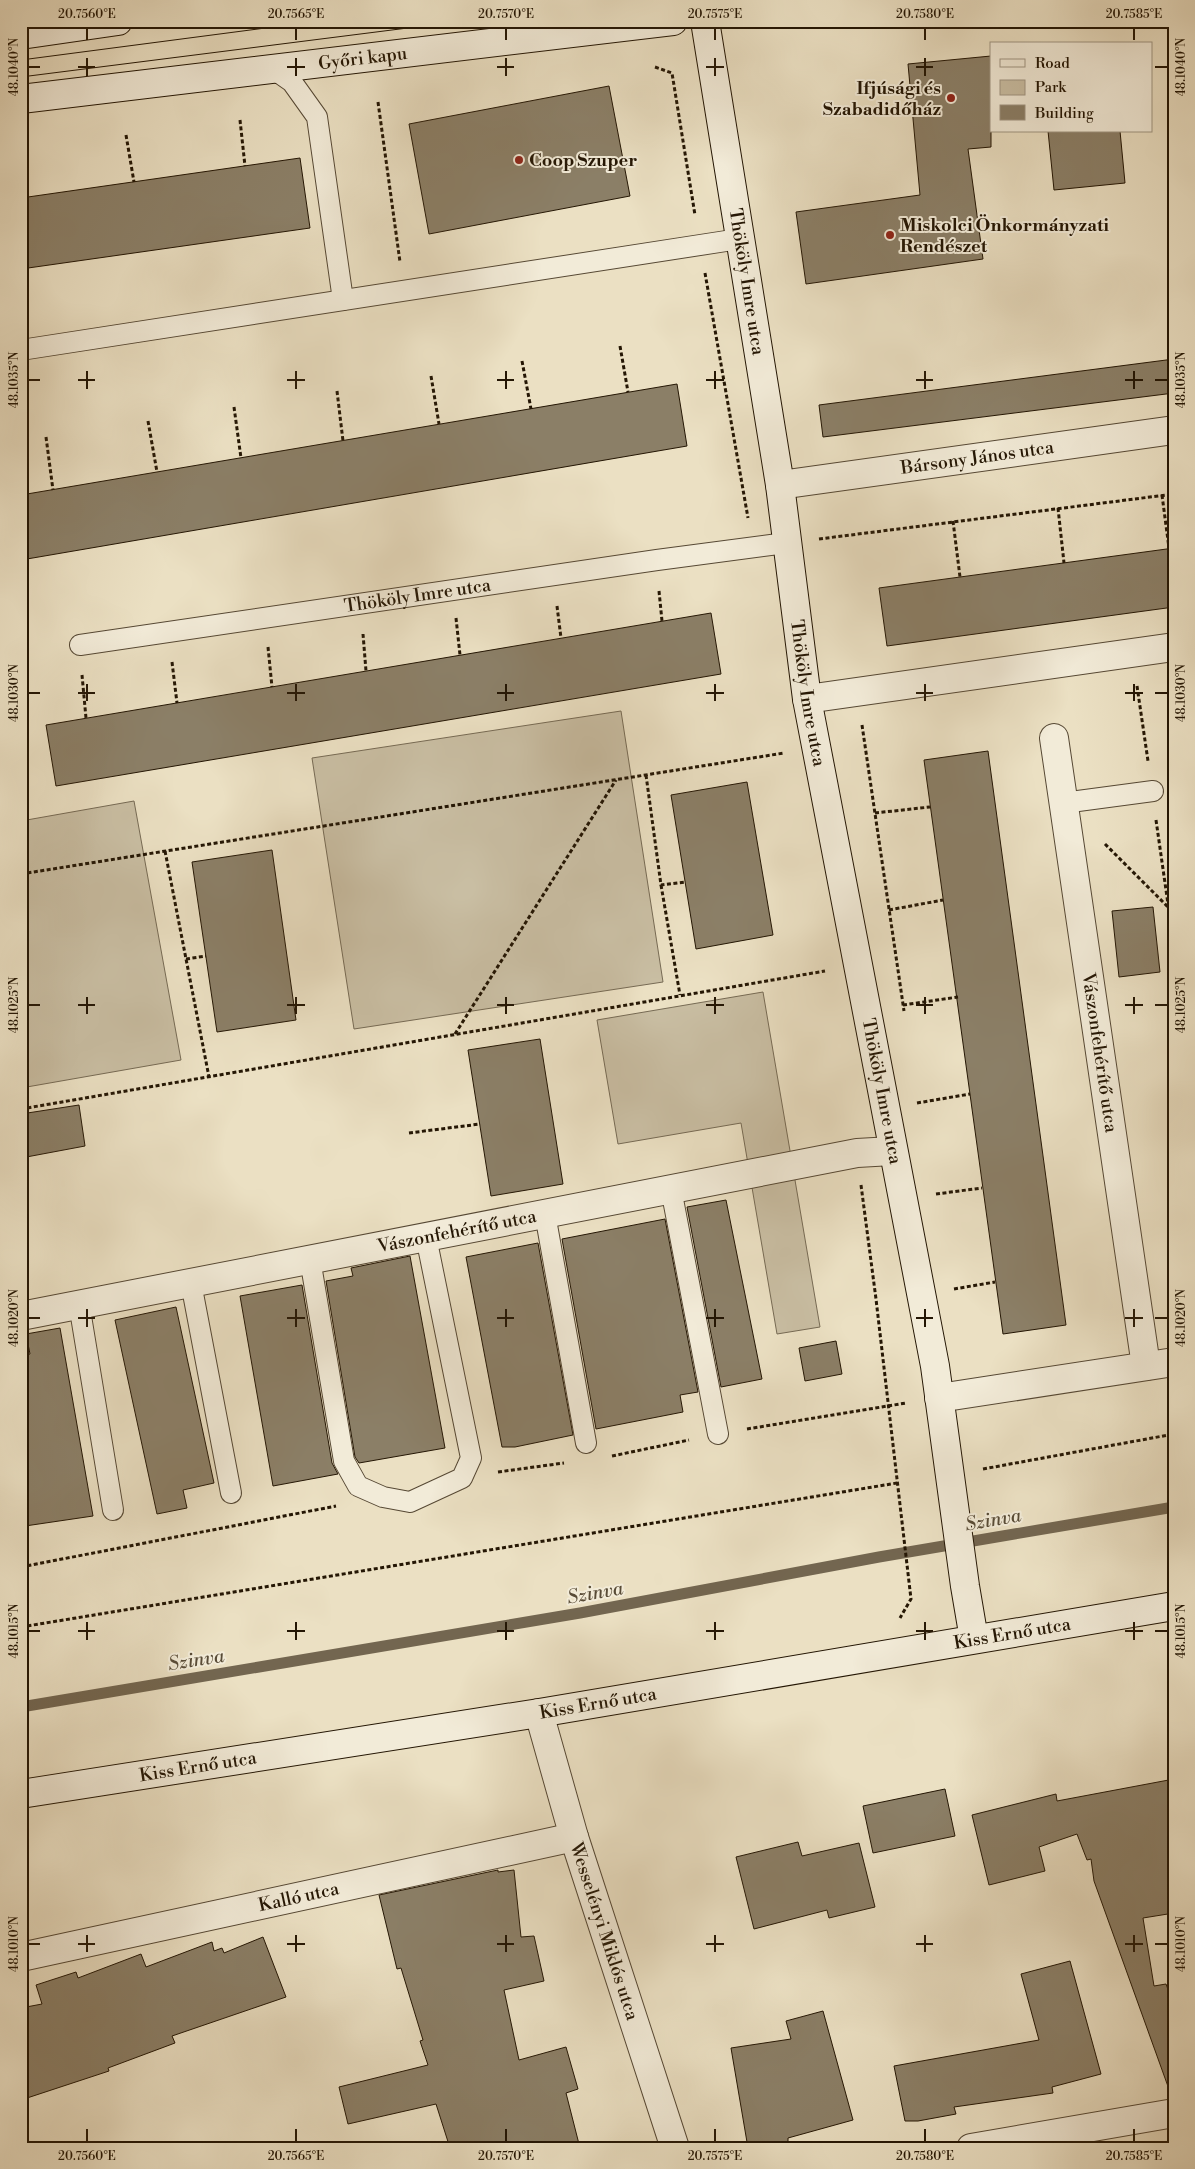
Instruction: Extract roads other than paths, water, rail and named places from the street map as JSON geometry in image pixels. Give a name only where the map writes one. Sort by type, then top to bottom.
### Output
[{"type":"street","points":[[21,35],[118,21]]},
{"type":"street","name":"Győri kapu","points":[[21,99],[673,21]]},
{"type":"street","name":"Thököly Imre utca","points":[[705,21],[780,485],[799,542],[807,699],[892,1150],[935,1366],[974,1639]]},
{"type":"street","name":"Bársony János utca","points":[[780,485],[1174,430]]},
{"type":"street","points":[[807,699],[1174,647]]},
{"type":"street","name":"Vászonfehérítő utca","points":[[1054,738],[1146,1366]]},
{"type":"street","name":"Vászonfehérítő utca","points":[[21,1316],[857,1153],[892,1150]]},
{"type":"street","points":[[939,1398],[1174,1362]]},
{"type":"street","name":"Kiss Ernő utca","points":[[21,1794],[539,1713],[1174,1606]]},
{"type":"street","name":"Wesselényi Miklós utca","points":[[539,1713],[574,1837],[675,2148]]},
{"type":"street","name":"Kalló utca","points":[[21,1957],[574,1837]]},
{"type":"street","points":[[971,2148],[1174,2114]]},
{"type":"lane","points":[[272,68],[292,82],[318,117],[343,300]]},
{"type":"lane","points":[[21,350],[739,238]]},
{"type":"lane","name":"Thököly Imre utca","points":[[80,644],[799,542]]},
{"type":"lane","points":[[1063,803],[1152,791]]},
{"type":"lane","points":[[671,1189],[718,1434]]},
{"type":"lane","points":[[545,1214],[586,1443]]},
{"type":"lane","points":[[310,1259],[344,1461],[358,1486],[383,1497],[410,1502],[462,1478],[471,1458],[426,1237]]},
{"type":"lane","points":[[190,1283],[231,1493]]},
{"type":"lane","points":[[79,1304],[113,1510]]},
{"type":"waterway","name":"Szinva","points":[[21,1707],[580,1613],[879,1557],[1174,1507]]},
{"type":"tram line","points":[[21,60],[319,21]]},
{"type":"tram line","points":[[21,77],[463,21]]},
{"type":"place","name":"Ifjúsági és Szabadidőház","points":[[951,98]]},
{"type":"place","name":"Coop Szuper","points":[[519,160]]},
{"type":"place","name":"Miskolci Önkormányzati Rendészet","points":[[890,235]]}]
